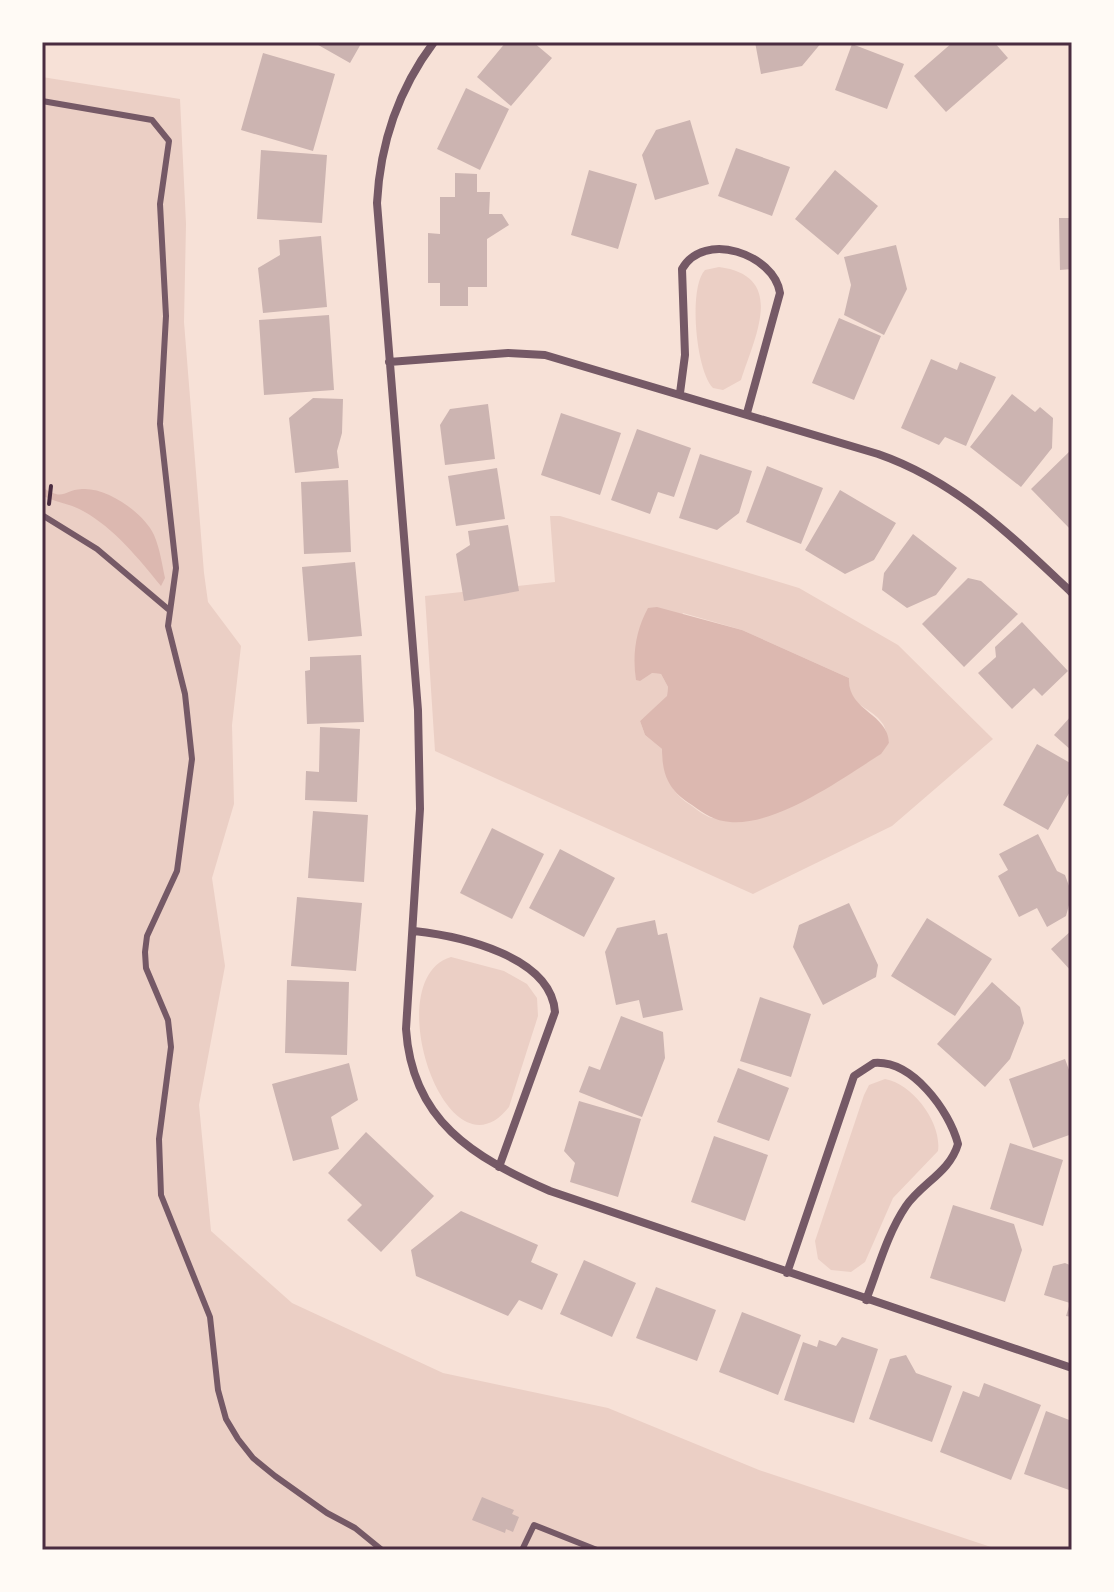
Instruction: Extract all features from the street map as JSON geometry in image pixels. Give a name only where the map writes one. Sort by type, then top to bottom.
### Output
[{"type":"street","points":[[434,42],[399,102],[378,178],[379,251],[418,710],[420,809],[406,1029],[413,1074],[440,1123],[472,1150],[499,1167],[573,1201],[1072,1368]]},
{"type":"street","points":[[680,393],[685,355],[682,269],[696,252],[709,249],[740,254],[765,265],[774,274],[780,293],[747,413]]},
{"type":"street","points":[[389,362],[508,353],[545,355],[897,460],[932,477],[993,520],[1072,593]]},
{"type":"street","points":[[414,931],[440,935],[513,959],[538,973],[553,995],[555,1012],[499,1167]]},
{"type":"street","points":[[787,1273],[854,1076],[874,1063],[899,1066],[949,1119],[958,1144],[948,1166],[918,1192],[899,1217],[866,1300]]},
{"type":"lane","points":[[42,101],[152,120],[159,124],[169,141],[160,204],[166,316],[160,424],[176,568],[168,626],[185,694],[192,759],[177,871],[147,936],[145,952],[146,968],[168,1020],[171,1047],[159,1139],[161,1195],[210,1317],[218,1390],[226,1419],[238,1439],[253,1458],[275,1476],[327,1513],[355,1528],[382,1550]]},
{"type":"lane","points":[[42,515],[97,549],[168,609]]},
{"type":"lane","points":[[522,1550],[534,1525],[597,1550]]},
{"type":"path","points":[[50,503],[51,486]]},
{"type":"shaded area","points":[[42,77],[180,99],[186,224],[184,322],[204,573],[208,602],[241,646],[232,725],[234,804],[212,878],[225,966],[199,1105],[211,1231],[292,1303],[443,1373],[608,1408],[759,1470],[1000,1550],[42,1550]]},
{"type":"shaded area","points":[[719,267],[740,273],[753,282],[760,295],[761,310],[741,380],[723,390],[713,388],[707,379],[696,329],[700,280],[705,270]]},
{"type":"shaded area","points":[[42,487],[55,494],[82,489],[102,492],[133,510],[156,540],[165,578],[161,586],[116,535],[78,508],[42,495]]},
{"type":"shaded area","points":[[550,516],[560,516],[799,588],[898,645],[993,739],[892,826],[753,894],[435,751],[425,596],[555,582]],"holes":[[[683,613],[742,630],[849,678],[852,695],[883,724],[889,743],[880,754],[842,779],[780,810],[735,819],[712,818],[686,802],[675,791],[665,771],[662,749],[645,735],[640,721],[667,697],[668,687],[661,674],[652,673]]]},
{"type":"shaded area","points":[[657,607],[742,630],[849,678],[854,698],[882,725],[889,743],[881,754],[788,809],[748,821],[730,822],[705,814],[672,788],[663,767],[662,749],[645,735],[640,721],[667,696],[668,687],[661,674],[652,673],[640,681],[636,680],[635,652],[640,625],[648,608]]},
{"type":"shaded area","points":[[451,957],[504,971],[527,984],[537,998],[538,1016],[509,1107],[486,1124],[463,1120],[444,1100],[429,1070],[420,1035],[420,1001],[430,973]]},
{"type":"shaded area","points":[[885,1079],[906,1088],[924,1106],[935,1129],[938,1151],[893,1198],[865,1262],[851,1272],[831,1270],[818,1259],[815,1241],[864,1095],[869,1085]]},
{"type":"building","points":[[313,42],[362,42],[350,63]]},
{"type":"building","points":[[506,42],[533,42],[552,58],[511,106],[477,77]]},
{"type":"building","points":[[755,42],[822,42],[802,66],[761,74]]},
{"type":"building","points":[[953,42],[994,42],[1008,58],[946,112],[914,76]]},
{"type":"building","points":[[852,44],[904,64],[887,109],[835,90]]},
{"type":"building","points":[[263,53],[335,74],[313,151],[241,130]]},
{"type":"building","points":[[466,88],[509,109],[480,170],[437,149]]},
{"type":"building","points":[[690,120],[709,184],[655,200],[642,155],[656,130]]},
{"type":"building","points":[[736,148],[790,167],[772,216],[718,196]]},
{"type":"building","points":[[261,150],[327,155],[322,223],[257,219]]},
{"type":"building","points":[[589,170],[637,184],[618,249],[571,235]]},
{"type":"building","points":[[835,170],[878,206],[838,255],[795,219]]},
{"type":"building","points":[[455,173],[477,174],[477,192],[490,192],[489,214],[502,214],[509,225],[487,239],[487,287],[468,287],[468,306],[440,306],[440,283],[428,283],[428,233],[440,234],[440,197],[455,197]]},
{"type":"building","points":[[1059,218],[1072,218],[1072,269],[1060,270]]},
{"type":"building","points":[[321,236],[327,307],[263,313],[258,268],[280,255],[279,240]]},
{"type":"building","points":[[896,245],[907,289],[884,335],[844,315],[851,285],[844,257]]},
{"type":"building","points":[[329,315],[334,390],[264,395],[259,320]]},
{"type":"building","points":[[839,318],[881,336],[854,400],[812,383]]},
{"type":"building","points":[[931,359],[957,370],[960,362],[996,377],[966,446],[945,437],[939,445],[901,428]]},
{"type":"building","points":[[1012,394],[1035,412],[1040,407],[1053,418],[1052,448],[1021,487],[970,447]]},
{"type":"building","points":[[313,398],[343,399],[342,433],[337,451],[339,468],[295,473],[289,418]]},
{"type":"building","points":[[488,404],[495,459],[445,465],[440,425],[450,409]]},
{"type":"building","points":[[561,413],[621,433],[600,495],[541,475]]},
{"type":"building","points":[[637,429],[691,448],[674,497],[658,492],[650,514],[611,500]]},
{"type":"building","points":[[1072,449],[1072,531],[1031,489]]},
{"type":"building","points":[[700,454],[752,471],[739,513],[717,530],[679,518]]},
{"type":"building","points":[[767,466],[823,488],[801,544],[746,522]]},
{"type":"building","points":[[497,468],[505,519],[456,526],[448,476]]},
{"type":"building","points":[[348,480],[351,552],[304,554],[301,482]]},
{"type":"building","points":[[840,490],[896,523],[874,560],[845,574],[805,550]]},
{"type":"building","points":[[508,525],[519,591],[464,601],[456,554],[470,545],[468,531]]},
{"type":"building","points":[[913,534],[957,568],[936,595],[907,608],[882,590],[884,573]]},
{"type":"building","points":[[355,562],[362,636],[308,641],[302,567]]},
{"type":"building","points":[[968,578],[981,581],[1018,614],[964,667],[922,624]]},
{"type":"building","points":[[1022,622],[1068,671],[1042,696],[1034,688],[1012,709],[978,673],[996,657],[995,647]]},
{"type":"building","points":[[361,655],[364,722],[307,724],[305,671],[310,670],[310,657]]},
{"type":"building","points":[[1072,715],[1072,751],[1054,735]]},
{"type":"building","points":[[320,727],[360,729],[357,802],[305,800],[306,771],[319,772]]},
{"type":"building","points":[[1037,744],[1072,764],[1072,788],[1048,830],[1003,805]]},
{"type":"building","points":[[313,811],[368,815],[364,882],[308,878]]},
{"type":"building","points":[[492,828],[544,854],[512,919],[460,893]]},
{"type":"building","points":[[1038,834],[1057,871],[1065,875],[1072,894],[1066,916],[1047,927],[1037,908],[1019,917],[998,876],[1008,870],[999,854]]},
{"type":"building","points":[[560,849],[615,878],[584,937],[529,908]]},
{"type":"building","points":[[297,897],[362,903],[356,971],[291,966]]},
{"type":"building","points":[[849,903],[878,965],[876,977],[823,1005],[793,947],[799,925]]},
{"type":"building","points":[[927,918],[992,959],[955,1016],[891,976]]},
{"type":"building","points":[[655,920],[658,935],[667,933],[683,1010],[643,1018],[639,1000],[616,1005],[605,952],[617,928]]},
{"type":"building","points":[[1072,930],[1072,972],[1051,949]]},
{"type":"building","points":[[287,980],[349,982],[347,1055],[285,1053]]},
{"type":"building","points":[[992,982],[1020,1007],[1024,1023],[1010,1059],[985,1087],[937,1044]]},
{"type":"building","points":[[760,997],[811,1014],[791,1077],[740,1061]]},
{"type":"building","points":[[621,1016],[663,1032],[665,1058],[642,1117],[579,1092],[589,1066],[600,1070]]},
{"type":"building","points":[[1065,1059],[1072,1078],[1072,1134],[1033,1148],[1009,1079]]},
{"type":"building","points":[[349,1063],[358,1100],[331,1117],[339,1149],[293,1161],[272,1084]]},
{"type":"building","points":[[738,1068],[789,1088],[769,1141],[717,1122]]},
{"type":"building","points":[[579,1101],[641,1119],[618,1197],[570,1182],[575,1163],[564,1151]]},
{"type":"building","points":[[366,1132],[434,1196],[381,1252],[347,1220],[362,1205],[328,1173]]},
{"type":"building","points":[[714,1136],[768,1155],[745,1221],[691,1202]]},
{"type":"building","points":[[1010,1143],[1063,1160],[1043,1226],[990,1209]]},
{"type":"building","points":[[953,1205],[1014,1224],[1022,1250],[1005,1302],[930,1278]]},
{"type":"building","points":[[461,1211],[538,1245],[531,1262],[558,1274],[542,1310],[519,1300],[508,1316],[416,1276],[411,1250]]},
{"type":"building","points":[[584,1260],[636,1283],[612,1337],[560,1314]]},
{"type":"building","points":[[1065,1263],[1072,1266],[1072,1317],[1066,1316],[1070,1303],[1044,1295],[1053,1266]]},
{"type":"building","points":[[656,1287],[716,1310],[697,1361],[636,1338]]},
{"type":"building","points":[[742,1312],[801,1335],[778,1395],[719,1372]]},
{"type":"building","points":[[842,1337],[878,1349],[854,1423],[784,1400],[803,1342],[817,1347],[819,1340],[836,1346]]},
{"type":"building","points":[[906,1355],[916,1373],[952,1386],[932,1442],[869,1419],[890,1359]]},
{"type":"building","points":[[984,1383],[1041,1405],[1011,1480],[940,1452],[963,1391],[979,1397]]},
{"type":"building","points":[[1046,1411],[1072,1421],[1072,1491],[1024,1474]]},
{"type":"building","points":[[482,1497],[514,1510],[512,1514],[519,1517],[513,1532],[506,1529],[505,1533],[472,1520]]}]
